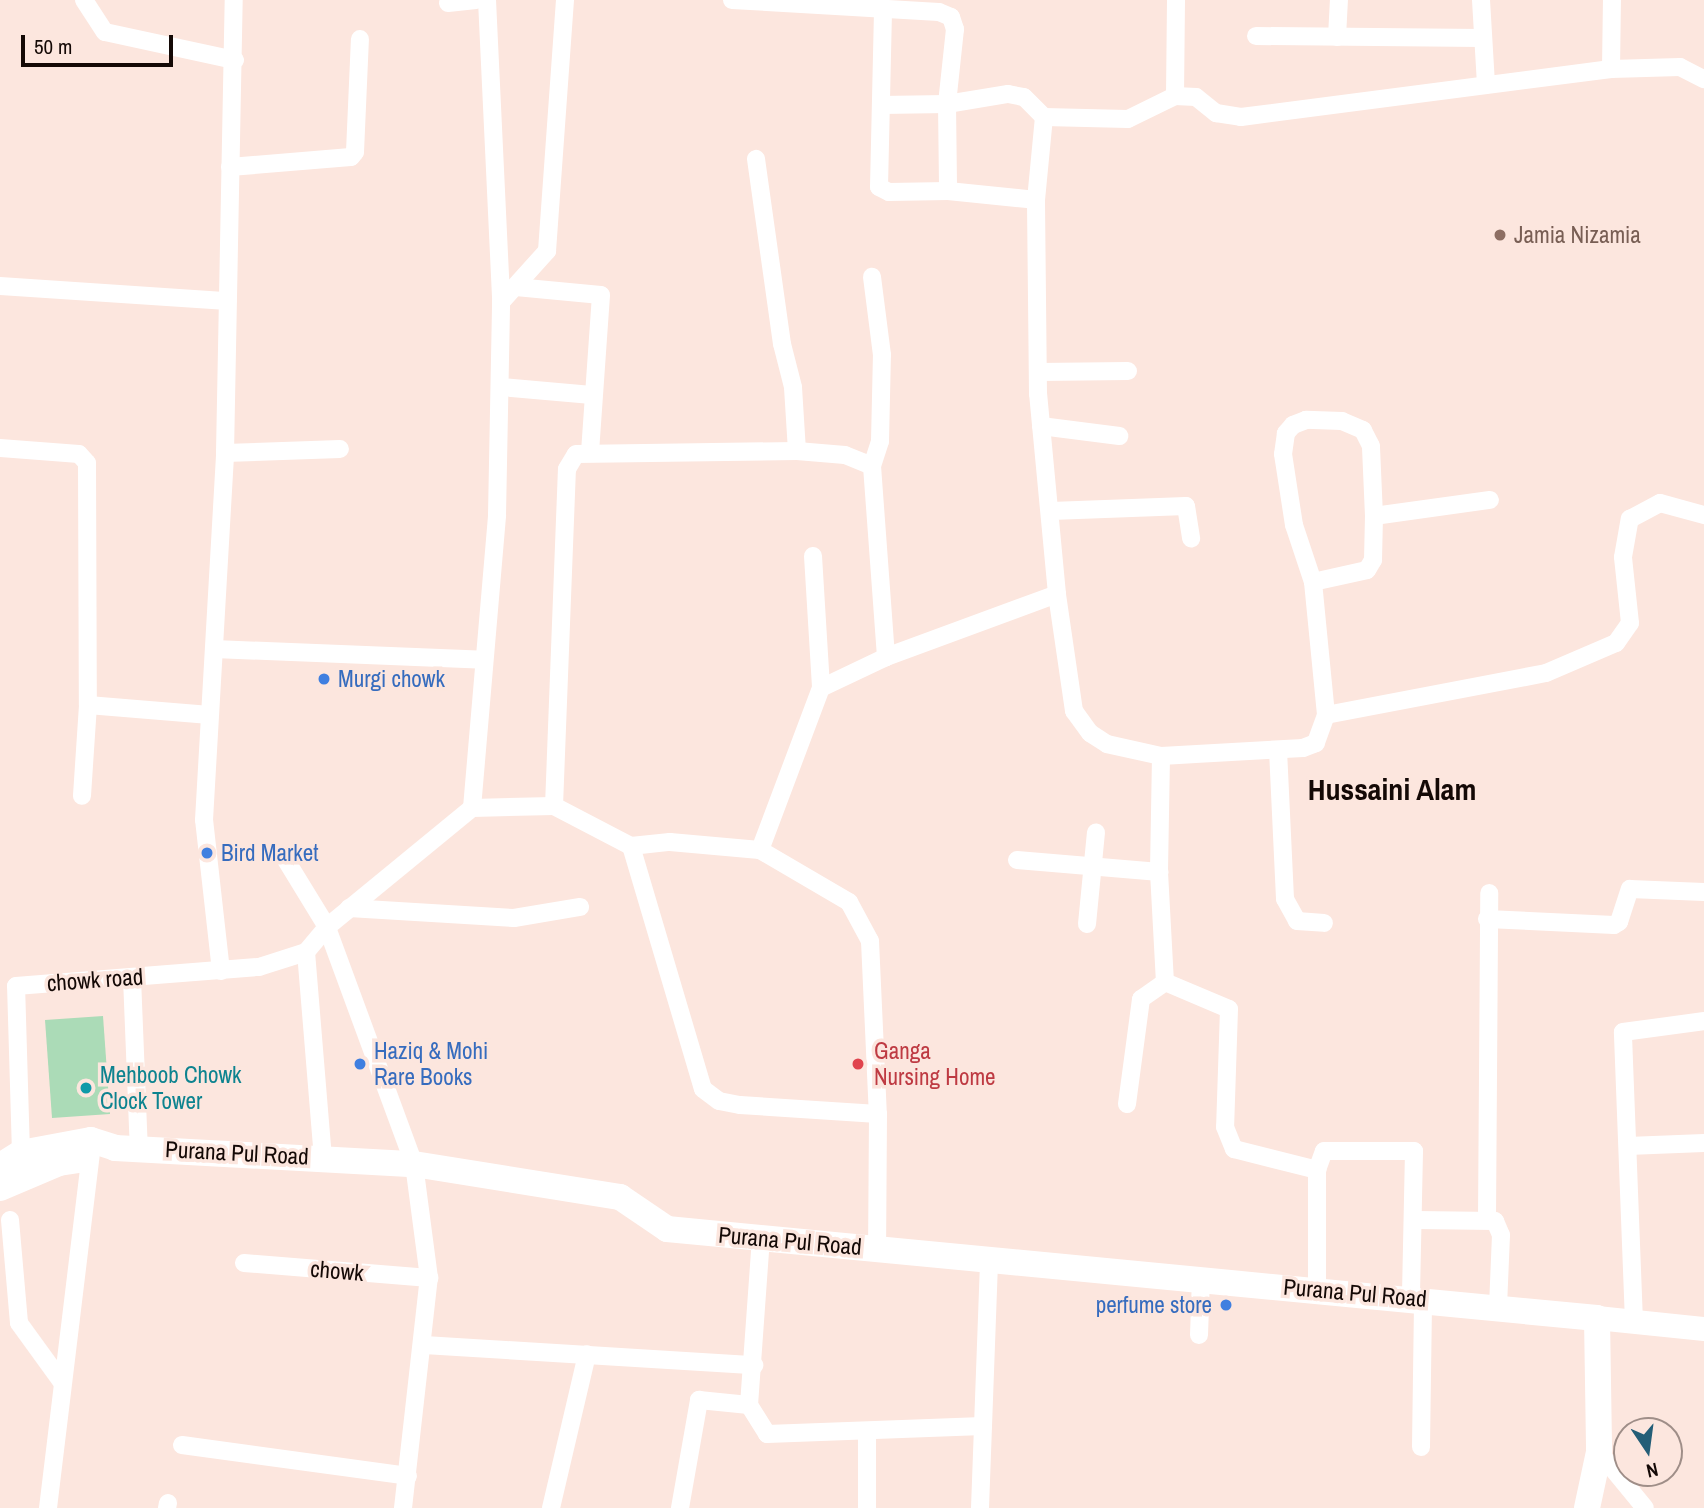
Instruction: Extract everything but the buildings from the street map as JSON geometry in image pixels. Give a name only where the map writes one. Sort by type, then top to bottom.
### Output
[{"type":"main road","name":"Purana Pul Road","points":[[11,1159],[110,1148],[414,1164],[620,1197],[667,1229],[1317,1292],[1417,1298],[1597,1318]]},
{"type":"main road","points":[[0,1188],[59,1163],[110,1148]]},
{"type":"main road","points":[[1587,1508],[1599,1452],[1597,1318],[1704,1329]]},
{"type":"street","points":[[84,0],[105,32],[235,60]]},
{"type":"street","points":[[221,971],[204,820],[225,453],[230,167],[235,60],[234,0]]},
{"type":"street","points":[[448,3],[476,0]]},
{"type":"street","points":[[472,808],[497,515],[501,387],[501,302],[487,0]]},
{"type":"street","points":[[501,302],[547,251],[565,0]]},
{"type":"street","points":[[732,0],[951,17],[955,29],[947,104],[947,191]]},
{"type":"street","points":[[1175,96],[1176,0]]},
{"type":"street","points":[[1337,37],[1339,0]]},
{"type":"street","points":[[1481,0],[1486,85]]},
{"type":"street","points":[[1611,69],[1612,0]]},
{"type":"street","points":[[883,10],[879,187],[889,192],[947,191],[1036,200]]},
{"type":"street","points":[[1256,36],[1482,38]]},
{"type":"street","points":[[230,167],[351,157],[355,152],[360,39]]},
{"type":"street","points":[[881,105],[947,104],[1008,94],[1024,97],[1044,117],[1128,119],[1175,96],[1196,97],[1216,113],[1241,117],[1611,69],[1680,67],[1704,79]]},
{"type":"street","points":[[1044,117],[1036,200],[1041,426],[1057,594],[1074,711],[1090,733],[1107,744],[1161,756],[1278,750],[1316,743],[1326,715],[1313,582],[1294,525],[1283,454],[1286,433],[1293,425],[1306,420],[1342,421],[1363,430],[1371,446],[1373,560],[1367,570],[1313,582]]},
{"type":"street","points":[[756,159],[782,344],[793,387],[797,451]]},
{"type":"street","points":[[872,277],[882,355],[880,440],[872,466],[886,657]]},
{"type":"street","points":[[0,286],[228,301]]},
{"type":"street","points":[[516,287],[601,295],[590,453]]},
{"type":"street","points":[[1039,372],[1128,371]]},
{"type":"street","points":[[501,387],[592,395]]},
{"type":"street","points":[[1041,426],[1119,436]]},
{"type":"street","points":[[0,448],[79,454],[87,463],[88,705],[82,796]]},
{"type":"street","points":[[225,453],[340,449]]},
{"type":"street","points":[[554,806],[567,469],[576,454],[797,451],[845,455],[872,466]]},
{"type":"street","points":[[1374,516],[1490,500]]},
{"type":"street","points":[[1326,715],[1546,673],[1616,643],[1630,623],[1623,557],[1630,519],[1660,503],[1704,515]]},
{"type":"street","points":[[1051,512],[1186,506],[1191,539]]},
{"type":"street","points":[[760,850],[821,688],[813,556]]},
{"type":"street","points":[[821,688],[886,657],[1057,594]]},
{"type":"street","points":[[214,649],[484,660]]},
{"type":"street","points":[[88,705],[211,715]]},
{"type":"street","points":[[1278,750],[1285,899],[1297,920],[1324,923]]},
{"type":"street","points":[[1161,756],[1159,872],[1165,982]]},
{"type":"street","points":[[323,1158],[306,952],[327,927],[472,808],[554,806],[631,846],[670,842],[760,850],[849,901],[870,941],[878,1114],[877,1248]]},
{"type":"street","points":[[1087,924],[1096,832]]},
{"type":"street","points":[[631,846],[703,1089],[719,1101],[740,1105],[878,1114]]},
{"type":"street","points":[[286,860],[327,927],[414,1164],[429,1278],[424,1345],[403,1508]]},
{"type":"street","points":[[1017,860],[1159,872]]},
{"type":"street","points":[[1487,919],[1614,925],[1619,922],[1630,889],[1704,892]]},
{"type":"street","points":[[1487,1219],[1489,893]]},
{"type":"street","points":[[349,908],[514,918],[580,907]]},
{"type":"street","name":"chowk road","points":[[11,1159],[16,986],[259,967],[306,952]]},
{"type":"street","points":[[48,1508],[61,1381],[110,1148],[132,978]]},
{"type":"street","points":[[1126,1104],[1141,999],[1165,982]]},
{"type":"street","points":[[1165,982],[1229,1009],[1225,1127],[1234,1149],[1317,1170]]},
{"type":"street","points":[[1634,1322],[1623,1032],[1704,1021]]},
{"type":"street","points":[[1628,1146],[1704,1143]]},
{"type":"street","points":[[1317,1292],[1317,1170],[1324,1152],[1414,1151],[1421,1447]]},
{"type":"street","points":[[1416,1220],[1487,1219],[1495,1222],[1501,1235],[1497,1307]]},
{"type":"street","points":[[10,1220],[19,1323],[61,1381]]},
{"type":"street","points":[[761,1239],[754,1365],[749,1405],[766,1434],[867,1433],[984,1426]]},
{"type":"street","points":[[980,1508],[989,1260]]},
{"type":"street","name":"chowk","points":[[244,1263],[429,1278]]},
{"type":"street","points":[[1199,1335],[1201,1279]]},
{"type":"street","points":[[424,1345],[754,1365]]},
{"type":"street","points":[[551,1508],[587,1354]]},
{"type":"street","points":[[680,1508],[699,1400],[749,1405]]},
{"type":"street","points":[[867,1433],[867,1508]]},
{"type":"street","points":[[183,1445],[408,1476]]},
{"type":"street","points":[[1599,1452],[1645,1508]]},
{"type":"green space","points":[[103,1016],[110,1114],[52,1118],[45,1020]]},
{"type":"place","name":"Jamia Nizamia","points":[[1500,235]]},
{"type":"place","name":"Murgi chowk","points":[[324,679]]},
{"type":"place","name":"Bird Market","points":[[207,853]]},
{"type":"place","name":"Haziq & Mohi Rare Books","points":[[360,1064]]},
{"type":"place","name":"Ganga Nursing Home","points":[[858,1064]]},
{"type":"place","name":"Mehboob Chowk Clock Tower","points":[[86,1088]]},
{"type":"place","name":"perfume store","points":[[1226,1305]]},
{"type":"district","name":"Hussaini Alam","points":[[1392,789]]}]
